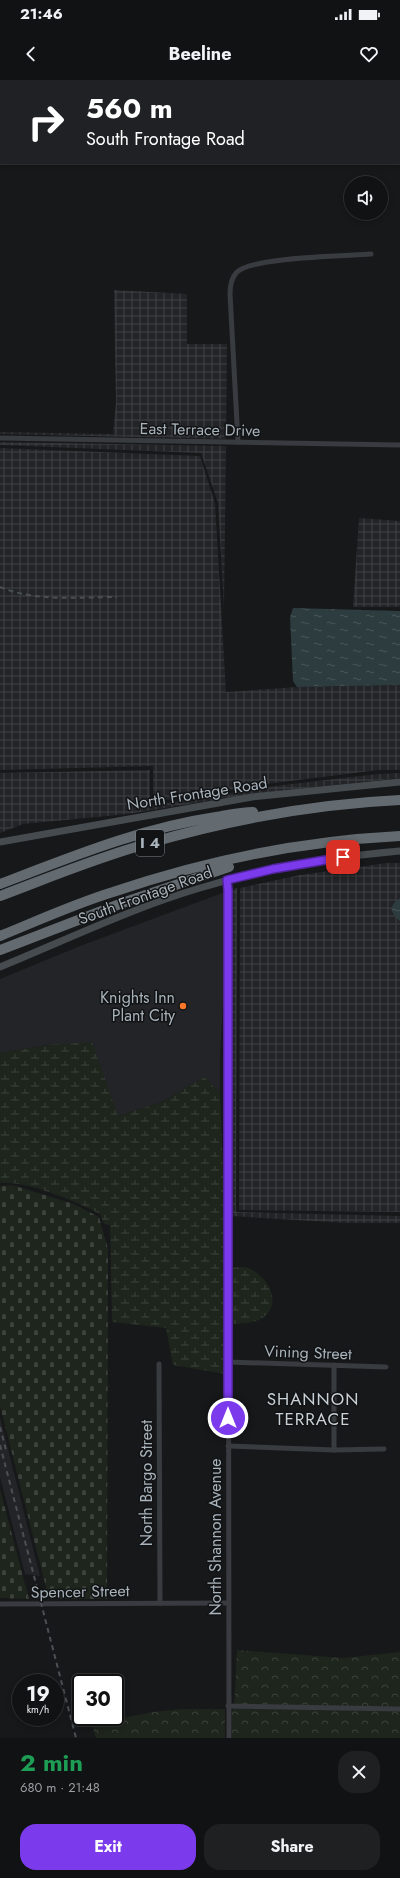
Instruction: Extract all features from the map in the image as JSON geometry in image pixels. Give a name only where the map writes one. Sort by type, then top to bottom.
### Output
[{"type":"highway","name":"I 4","points":[[0,896],[145,844],[233,822],[304,810],[400,800]]},
{"type":"highway","points":[[0,884],[149,830],[180,823],[249,812],[304,810]]},
{"type":"highway","name":"I 4","points":[[0,936],[112,892],[196,868],[277,851],[335,842],[400,836]]},
{"type":"highway","points":[[0,950],[125,902],[277,851]]},
{"type":"street","points":[[238,442],[230,294],[231,282],[237,272],[246,266],[286,260],[371,254]]},
{"type":"street","name":"East Terrace Drive","points":[[0,438],[400,445]]},
{"type":"street","name":"North Frontage Road","points":[[0,842],[252,797],[400,782]]},
{"type":"street","name":"South Frontage Road","points":[[0,967],[140,909],[199,888],[273,869],[328,859],[400,852]]},
{"type":"street","name":"North Shannon Avenue","points":[[227,880],[229,1738]]},
{"type":"street","name":"Vining Street","points":[[228,1362],[386,1367]]},
{"type":"street","name":"North Bargo Street","points":[[159,1364],[160,1603]]},
{"type":"street","points":[[334,1365],[334,1450]]},
{"type":"street","points":[[228,1446],[334,1450],[384,1449]]},
{"type":"street","name":"Spencer Street","points":[[0,1604],[228,1604]]},
{"type":"street","points":[[228,1706],[400,1709]]},
{"type":"shaded area","points":[[114,290],[187,294],[187,344],[227,344],[226,439],[0,434],[0,432],[113,434],[116,402]]},
{"type":"shaded area","points":[[0,442],[226,446],[224,610],[218,503],[201,453],[0,445]]},
{"type":"shaded area","points":[[0,448],[200,456],[215,503],[226,692],[297,687],[400,685],[400,770],[378,770],[274,783],[153,802],[153,766],[0,770]]},
{"type":"shaded area","points":[[359,518],[400,521],[400,607],[353,607]]},
{"type":"shaded area","points":[[150,770],[150,802],[153,805],[275,786],[378,774],[400,773],[400,778],[251,794],[128,814],[23,824],[0,833],[0,773]]},
{"type":"shaded area","points":[[387,863],[400,863],[400,1212],[239,1210],[240,888],[300,875]]},
{"type":"shaded area","points":[[237,888],[236,1212],[400,1216],[400,1223],[347,1223],[231,1216],[232,890]]},
{"type":"shaded area","points":[[225,892],[220,1093],[204,1077],[162,1102],[118,1116],[47,1045],[0,1053],[0,979],[80,946]]},
{"type":"shaded area","points":[[0,1417],[40,1576],[25,1574],[0,1477]]},
{"type":"green space","points":[[92,1042],[118,1116],[162,1102],[204,1077],[220,1093],[225,1223],[225,1374],[173,1365],[166,1328],[112,1322],[110,1225],[104,1224],[100,1214],[78,1203],[51,1193],[24,1185],[0,1183],[0,1053],[47,1045]]},
{"type":"green space","points":[[12,1185],[74,1204],[99,1217],[108,1249],[107,1599],[49,1599],[0,1406],[0,1186]]},
{"type":"green space","points":[[231,1268],[248,1268],[256,1272],[267,1283],[272,1296],[272,1303],[270,1310],[261,1319],[249,1323],[231,1324]]},
{"type":"green space","points":[[0,1489],[29,1599],[0,1598]]},
{"type":"green space","points":[[237,1650],[343,1658],[400,1652],[400,1738],[232,1738],[232,1709],[234,1709]]},
{"type":"green space","points":[[182,1709],[225,1709],[225,1738],[96,1738],[93,1726],[124,1726],[124,1718],[153,1712]]},
{"type":"water","points":[[293,608],[400,611],[400,685],[297,687],[293,681],[290,617]]},
{"type":"water","points":[[400,898],[400,921],[395,917],[391,909],[394,903]]},
{"type":"railway","points":[[0,587],[14,592],[43,597],[117,597]]},
{"type":"railway","points":[[0,1427],[6,1450]]},
{"type":"railway","points":[[0,1445],[76,1738]]},
{"type":"place","name":"Knights Inn Plant City","points":[[183,1006]]},
{"type":"district","name":"SHANNON TERRACE","points":[[313,1409]]},
{"type":"route","points":[[228,1418],[227,880],[273,869],[343,857]]}]
